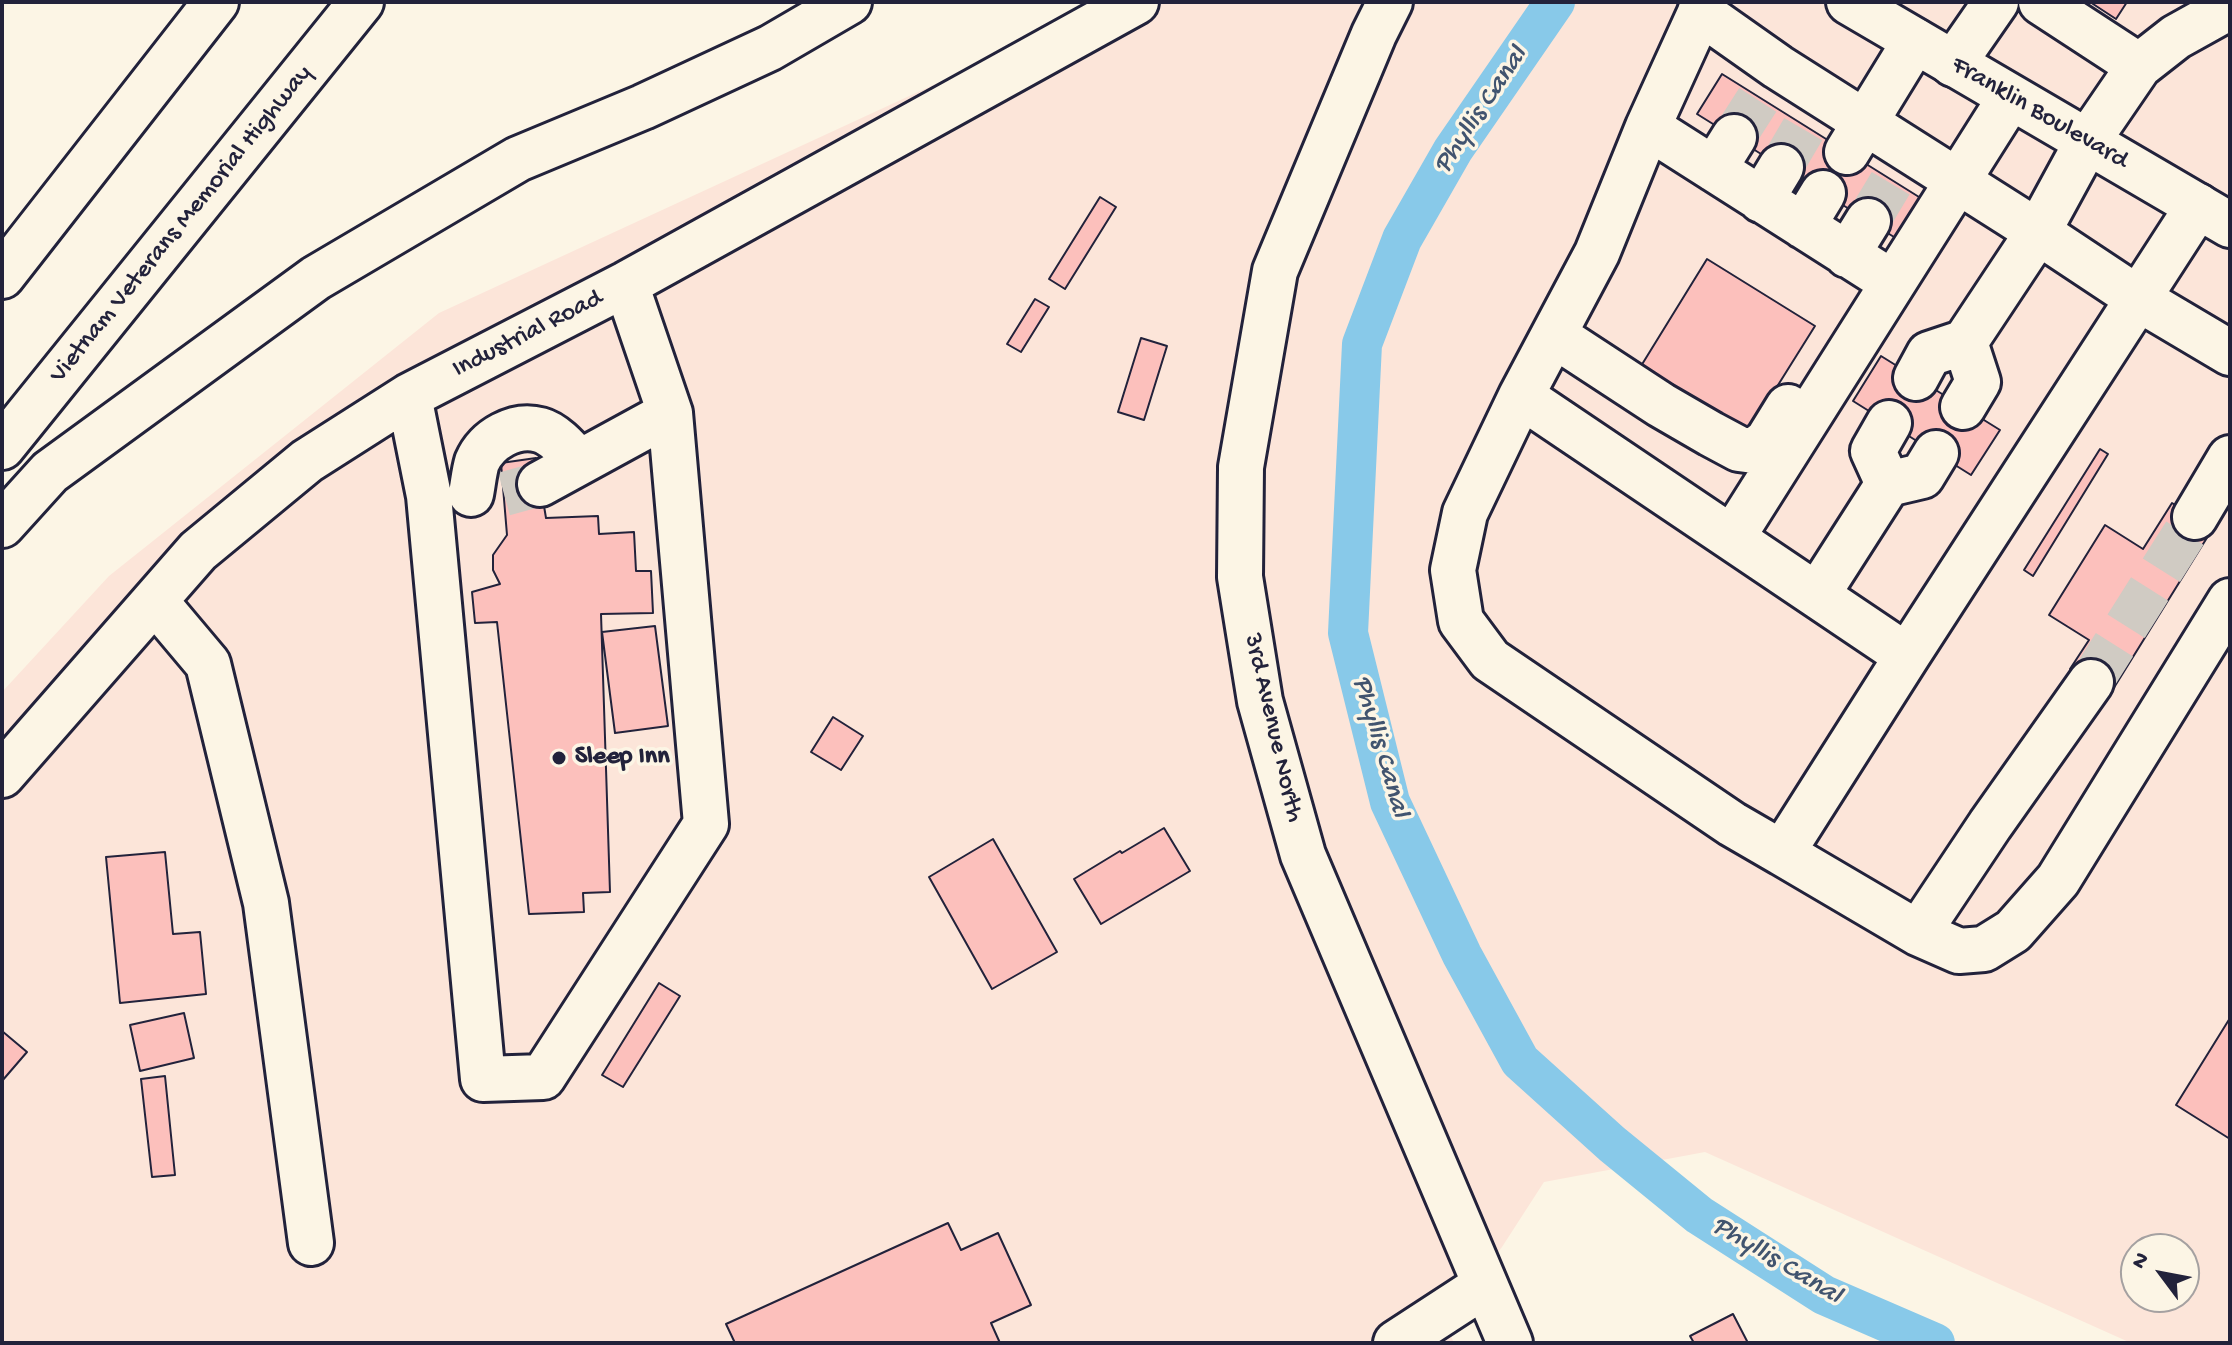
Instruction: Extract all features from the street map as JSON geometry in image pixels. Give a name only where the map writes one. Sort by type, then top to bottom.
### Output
[{"type":"main road","points":[[2,276],[216,2]]},
{"type":"main road","name":"Vietnam Veterans Memorial Highway","points":[[2,447],[361,2]]},
{"type":"main road","points":[[2,525],[50,472],[316,278],[518,159],[643,107],[770,48],[849,2]]},
{"type":"main road","name":"Industrial Road","points":[[2,775],[198,551],[307,461],[409,396],[626,284],[1136,2]]},
{"type":"main road","name":"3rd Avenue North","points":[[1390,2],[1275,271],[1241,467],[1240,577],[1260,701],[1303,855],[1510,1343]]},
{"type":"main road","name":"Franklin Boulevard","points":[[1849,2],[2214,216]]},
{"type":"main road","points":[[1953,64],[1996,2]]},
{"type":"main road","points":[[2041,2],[2139,66]]},
{"type":"main road","points":[[2230,353],[2139,299],[1957,182],[1901,166],[1768,82],[1702,7],[1648,127],[1597,253],[1521,396],[1465,513],[1453,570],[1461,621],[1490,660],[1732,824],[1918,933],[1959,951],[1984,949],[2013,931],[2058,880],[2230,601]]},
{"type":"main road","points":[[1916,378],[1929,354],[1965,342],[2038,232],[2087,142],[2139,66],[2176,37],[2230,7]]},
{"type":"main road","points":[[1856,138],[1915,41]]},
{"type":"main road","points":[[1554,335],[1661,405],[1739,449],[1754,451],[1767,441],[1870,257],[1957,182],[2010,98]]},
{"type":"main road","points":[[1648,127],[1724,153],[1813,210],[1870,257]]},
{"type":"main road","points":[[1782,853],[2139,299],[2214,216]]},
{"type":"main road","points":[[1732,538],[1870,257]]},
{"type":"main road","points":[[579,462],[541,430],[517,430],[492,439],[477,462],[486,492],[483,1079],[543,1077],[706,824],[670,413],[626,284]]},
{"type":"main road","points":[[1963,407],[1978,382],[1965,342]]},
{"type":"main road","points":[[409,396],[486,492]]},
{"type":"main road","points":[[1521,396],[1907,656]]},
{"type":"main road","points":[[486,492],[579,462],[670,413]]},
{"type":"main road","points":[[1888,484],[1873,451],[1889,423]]},
{"type":"main road","points":[[1817,595],[1888,484],[1922,476],[1936,453]]},
{"type":"main road","points":[[2195,517],[2230,458]]},
{"type":"main road","points":[[155,601],[208,664],[266,903],[311,1243]]},
{"type":"main road","points":[[1918,933],[2091,682]]},
{"type":"main road","points":[[1396,1343],[1485,1285]]},
{"type":"shaded area","points":[[1113,2],[2230,2],[2230,1343],[2131,1343],[1705,1152],[1544,1182],[1502,1247],[1445,1323],[1454,1343],[2,1343],[2,692],[109,576],[439,313]]},
{"type":"building","points":[[2090,2],[2127,2],[2116,19]]},
{"type":"building","points":[[1722,74],[1927,202],[1902,242],[1697,114]]},
{"type":"building","points":[[1100,197],[1116,207],[1065,289],[1049,279]]},
{"type":"building","points":[[1707,259],[1815,326],[1748,433],[1641,366]]},
{"type":"building","points":[[1035,299],[1049,307],[1021,352],[1007,344]]},
{"type":"building","points":[[1141,338],[1167,346],[1144,420],[1118,412]]},
{"type":"building","points":[[1881,356],[2000,430],[1971,475],[1853,401]]},
{"type":"building","points":[[2100,449],[2108,454],[2033,576],[2024,570]]},
{"type":"building","name":"Sleep Inn","points":[[536,458],[546,518],[598,516],[599,534],[634,532],[636,571],[651,571],[653,613],[601,614],[610,892],[583,893],[584,912],[529,914],[497,622],[475,623],[472,592],[500,584],[493,570],[493,555],[507,535],[501,463]]},
{"type":"building","points":[[2172,503],[2213,528],[2110,694],[2070,669],[2089,640],[2049,615],[2105,525],[2143,549]]},
{"type":"building","points":[[655,626],[668,726],[615,733],[602,632]]},
{"type":"building","points":[[833,717],[863,736],[841,770],[811,752]]},
{"type":"building","points":[[1164,828],[1190,871],[1101,924],[1074,879]]},
{"type":"building","points":[[993,839],[1057,952],[992,989],[929,877]]},
{"type":"building","points":[[165,852],[173,934],[200,932],[206,994],[120,1003],[106,857]]},
{"type":"building","points":[[659,983],[680,996],[623,1087],[602,1075]]},
{"type":"building","points":[[184,1013],[194,1058],[140,1071],[130,1025]]},
{"type":"building","points":[[2230,1018],[2230,1139],[2176,1105]]},
{"type":"building","points":[[2,1031],[27,1052],[2,1081]]},
{"type":"building","points":[[165,1076],[175,1175],[152,1177],[141,1079]]},
{"type":"building","points":[[948,1223],[961,1250],[998,1233],[1031,1305],[991,1323],[1000,1343],[735,1343],[726,1324]]},
{"type":"building","points":[[1733,1314],[1748,1343],[1694,1343],[1690,1336]]},
{"type":"waterway","name":"Phyllis Canal","points":[[1555,2],[1453,150],[1402,239],[1362,344],[1348,633],[1390,802],[1462,955],[1520,1061],[1612,1144],[1699,1215],[1824,1295],[1935,1343]]},
{"type":"tunnel","points":[[1734,137],[1759,98]]},
{"type":"tunnel","points":[[1781,167],[1805,126]]},
{"type":"tunnel","points":[[1868,221],[1892,181]]},
{"type":"tunnel","points":[[504,494],[540,484]]},
{"type":"tunnel","points":[[2091,682],[2195,517]]},
{"type":"place","name":"Sleep Inn","points":[[559,758]]}]
